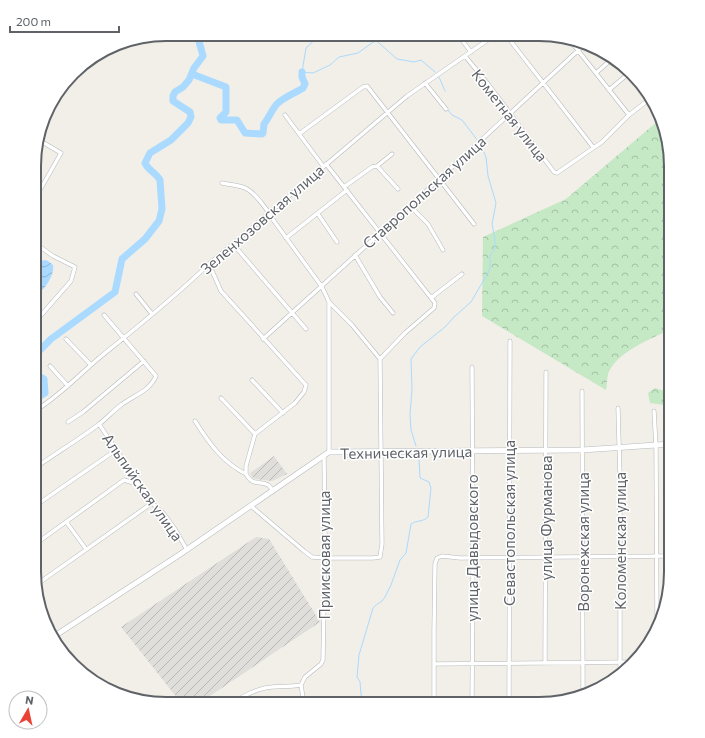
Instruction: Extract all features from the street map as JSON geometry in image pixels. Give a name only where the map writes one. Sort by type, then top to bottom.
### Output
[{"type":"street","name":"Кометная улица","points":[[463,41],[471,52]]},
{"type":"street","name":"Зеленхозовская улица","points":[[41,406],[68,386],[91,365],[182,290],[209,264],[407,96],[487,41]]},
{"type":"street","points":[[511,41],[593,147],[602,142],[629,115],[646,102]]},
{"type":"street","points":[[573,45],[629,115]]},
{"type":"street","name":"Ставропольская улица","points":[[263,339],[322,287],[580,48]]},
{"type":"street","name":"Кометная улица","points":[[465,56],[554,172],[560,172],[593,147]]},
{"type":"street","points":[[596,73],[608,62]]},
{"type":"street","points":[[609,90],[627,76]]},
{"type":"street","points":[[425,83],[446,109]]},
{"type":"street","points":[[299,134],[363,86],[367,86],[474,224]]},
{"type":"street","points":[[285,115],[324,165],[347,190],[435,303],[434,308],[405,333],[380,359]]},
{"type":"street","points":[[41,188],[61,153],[43,142]]},
{"type":"street","points":[[344,187],[372,167],[377,166],[392,154]]},
{"type":"street","points":[[377,166],[398,189]]},
{"type":"street","points":[[222,183],[247,189],[270,213],[274,221],[322,287],[329,302],[352,325],[380,359],[382,544],[380,557],[324,558],[308,555],[251,506]]},
{"type":"street","points":[[286,238],[347,190]]},
{"type":"street","points":[[410,206],[428,224],[443,250]]},
{"type":"street","points":[[318,214],[337,242]]},
{"type":"street","points":[[233,244],[306,329]]},
{"type":"street","points":[[41,248],[53,256],[75,267],[71,281],[41,315]]},
{"type":"street","points":[[355,255],[380,297],[393,313]]},
{"type":"street","points":[[209,264],[221,291],[306,385],[304,392],[283,413],[255,434],[246,466],[246,474]]},
{"type":"street","points":[[431,298],[462,274]]},
{"type":"street","points":[[136,294],[152,314]]},
{"type":"street","name":"Приисковая улица","points":[[301,685],[305,677],[321,664],[324,656],[324,558],[329,302]]},
{"type":"street","points":[[41,464],[99,424],[112,412],[137,394],[145,391],[153,383],[156,376],[104,315]]},
{"type":"street","points":[[66,339],[91,365]]},
{"type":"street","name":"Севастопольская улица","points":[[509,697],[510,341]]},
{"type":"street","points":[[68,422],[83,412],[144,361]]},
{"type":"street","points":[[50,366],[68,386]]},
{"type":"street","name":"улица Давыдовского","points":[[472,367],[472,697]]},
{"type":"street","name":"улица Фурманова","points":[[546,372],[546,663]]},
{"type":"street","points":[[252,380],[283,413]]},
{"type":"street","name":"Воронежская улица","points":[[582,391],[583,688]]},
{"type":"street","points":[[221,398],[255,434]]},
{"type":"street","name":"Коломенская улица","points":[[618,408],[620,668]]},
{"type":"street","points":[[654,411],[656,446],[658,612]]},
{"type":"street","points":[[195,422],[208,441],[235,469],[246,474],[252,481],[268,485],[273,490]]},
{"type":"street","name":"Альпийская улица","points":[[99,424],[152,503],[164,514],[175,529],[187,550]]},
{"type":"street","name":"Техническая улица","points":[[57,634],[187,550],[326,454],[582,450],[664,445]]},
{"type":"street","points":[[41,502],[116,450]]},
{"type":"street","points":[[41,540],[67,523],[124,480],[140,486]]},
{"type":"street","points":[[41,581],[86,548],[152,503]]},
{"type":"street","points":[[67,523],[86,548]]},
{"type":"street","points":[[434,697],[435,572],[437,558],[442,556],[473,558],[664,556]]},
{"type":"street","points":[[434,664],[627,662]]},
{"type":"street","points":[[242,697],[270,686],[288,687],[301,685],[303,697]]},
{"type":"shaded area","points":[[274,456],[287,474],[272,481],[255,479],[252,477],[250,473]]},
{"type":"shaded area","points":[[256,537],[269,539],[320,622],[208,697],[176,697],[121,627]]},
{"type":"green space","points":[[656,123],[662,141],[664,157],[664,332],[635,347],[618,359],[608,374],[606,390],[482,316],[483,237],[566,199]]},
{"type":"green space","points":[[655,388],[664,391],[664,405],[650,403],[648,393]]},
{"type":"water","points":[[41,261],[48,261],[53,265],[53,269],[51,278],[41,291]]},
{"type":"waterway","points":[[41,349],[51,339],[115,292],[122,259],[145,239],[159,221],[162,209],[160,180],[145,163],[150,153],[171,140],[188,123],[191,117],[190,112],[173,101],[173,96],[175,92],[183,87],[189,80],[194,68],[203,56],[199,41]]},
{"type":"waterway","points":[[314,41],[306,48],[302,72],[313,73],[330,65],[339,57],[358,53],[375,41]]},
{"type":"waterway","points":[[377,41],[397,59],[414,62],[421,60],[435,72]]},
{"type":"waterway","points":[[192,74],[226,87],[226,112],[220,118],[221,120],[237,120],[245,133],[262,134],[264,124],[276,105],[303,88],[305,84],[302,77],[302,72]]},
{"type":"waterway","points":[[439,77],[445,91]]},
{"type":"waterway","points":[[448,110],[452,115],[462,120],[478,141]]},
{"type":"waterway","points":[[416,446],[411,430],[410,414],[412,390],[411,359],[420,347],[445,327],[471,302],[489,271],[490,256],[495,248],[492,224],[496,203],[488,176],[486,157],[480,144]]},
{"type":"waterway","points":[[41,377],[44,379],[45,393],[41,395]]},
{"type":"waterway","points":[[361,697],[360,682],[357,677],[359,655],[373,608],[385,597],[400,560],[406,553],[411,524],[424,520],[428,517],[431,488],[429,482],[420,478],[419,458]]}]
